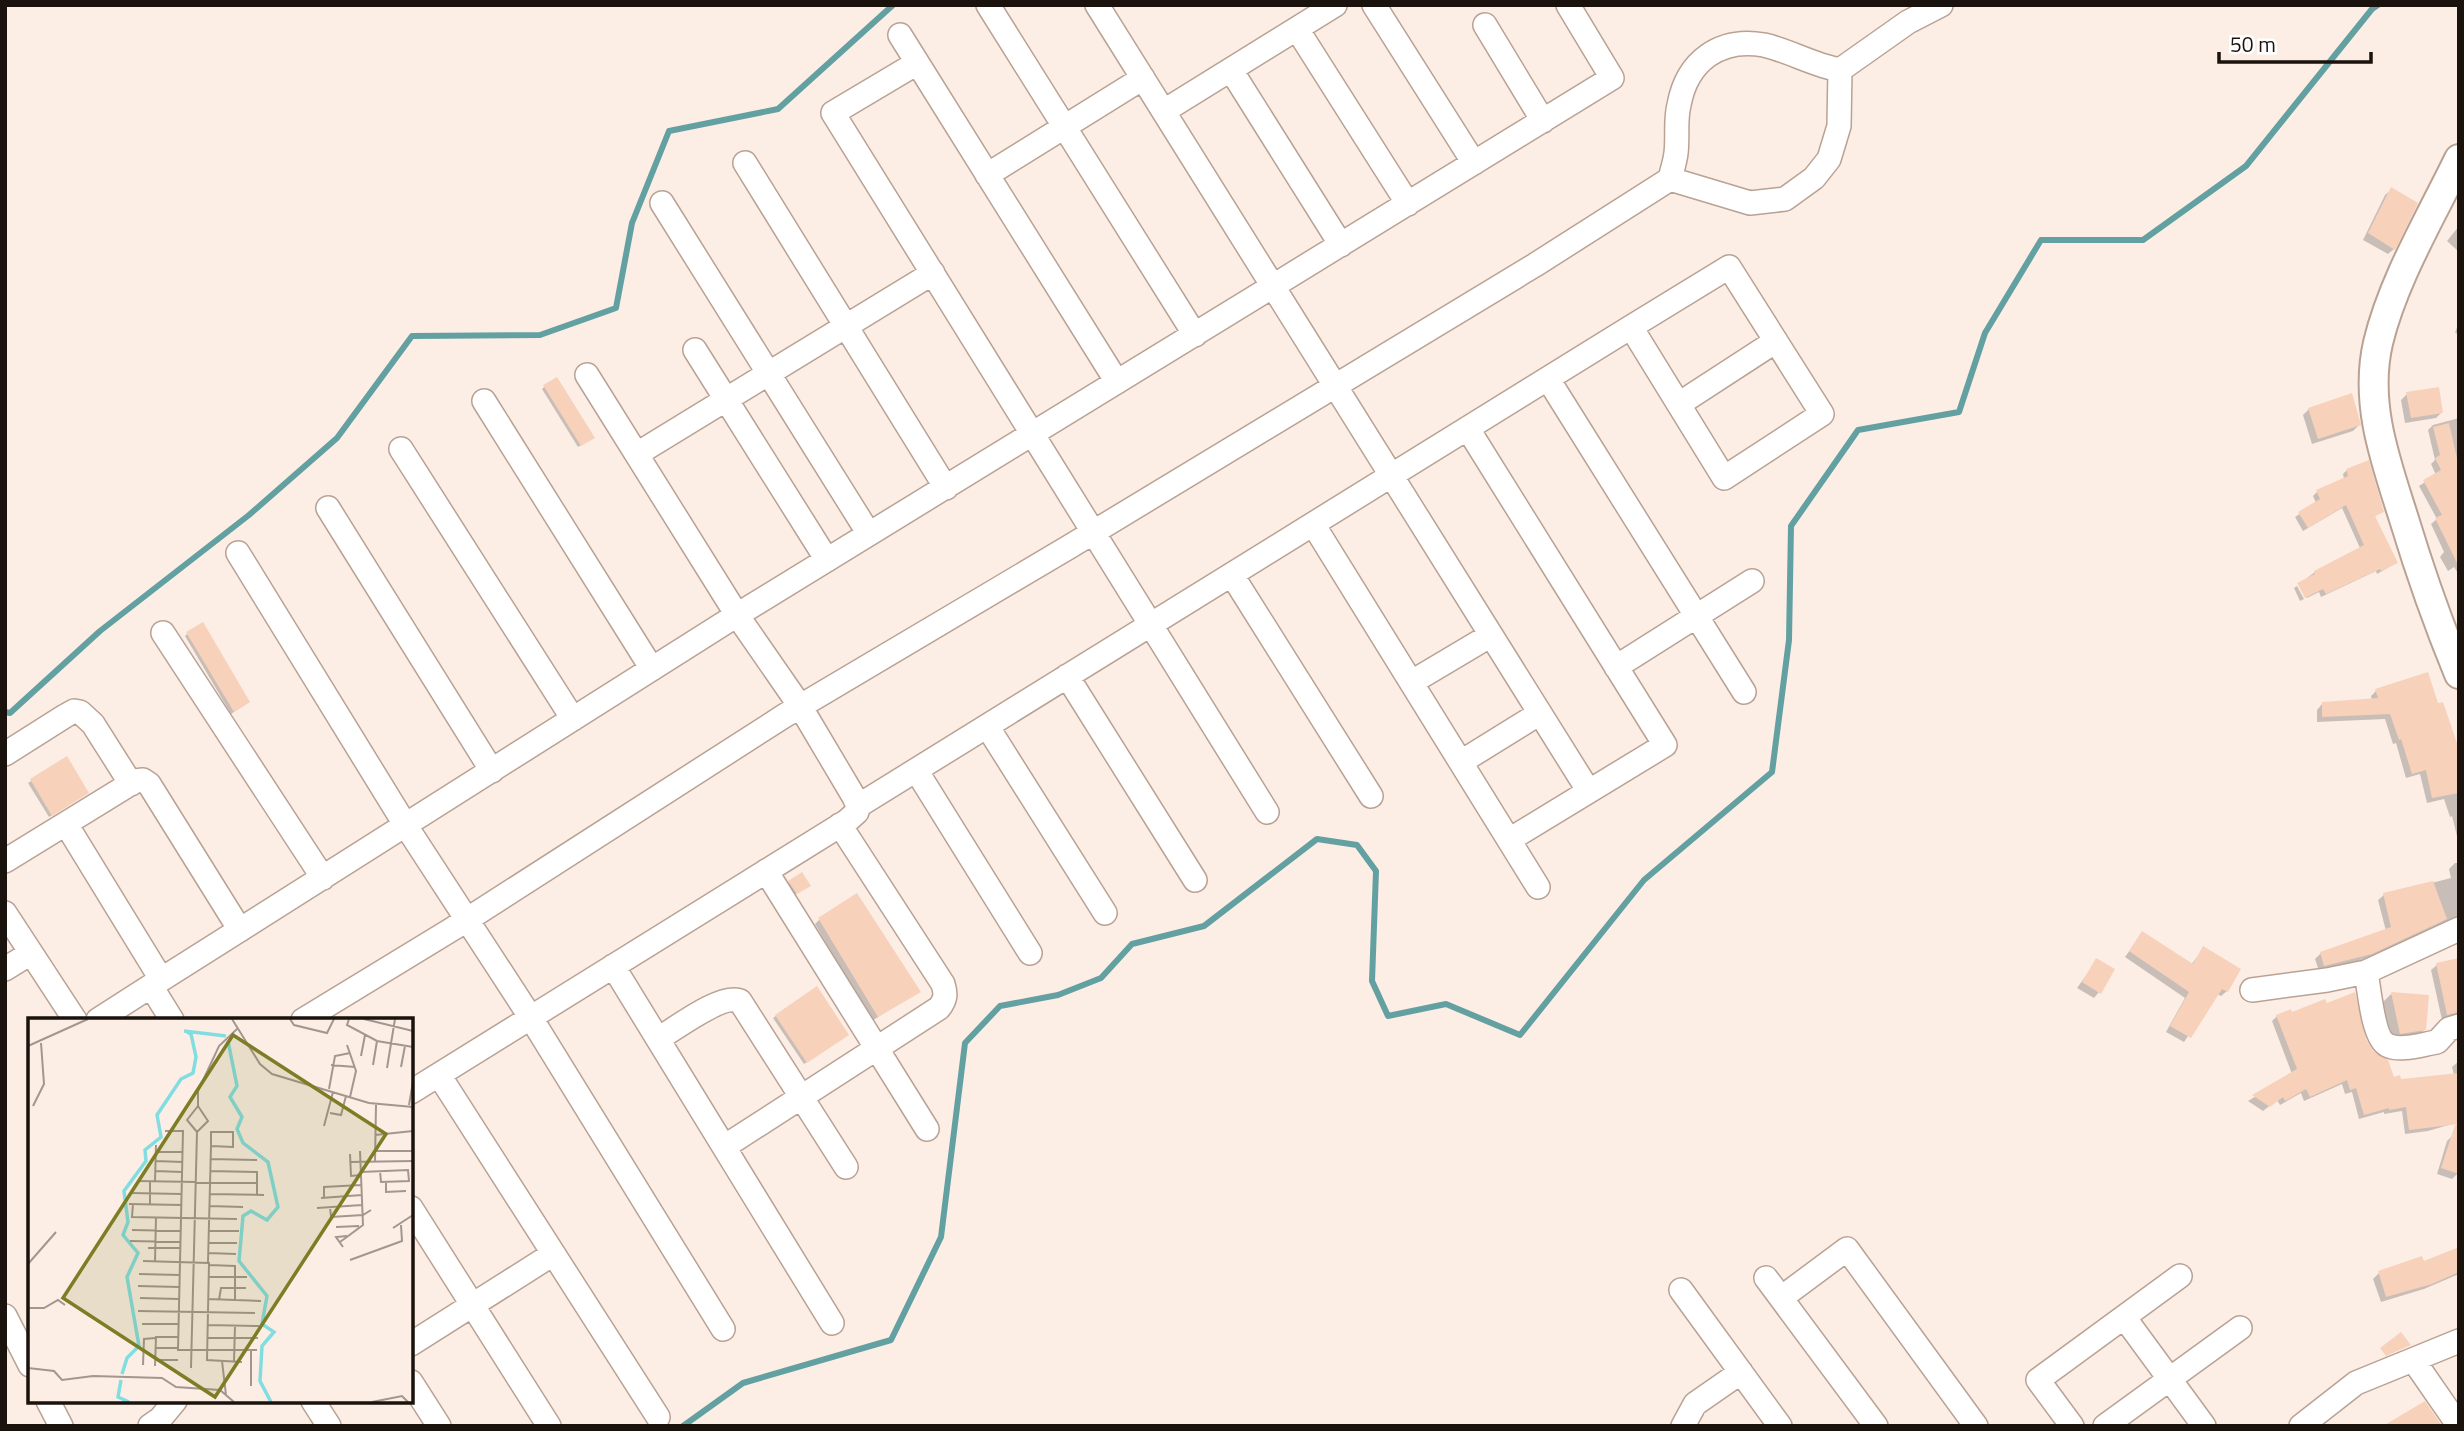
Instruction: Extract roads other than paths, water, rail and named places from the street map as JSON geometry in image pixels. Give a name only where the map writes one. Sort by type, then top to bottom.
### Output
[{"type":"street","points":[[988,5],[1195,335]]},
{"type":"street","points":[[1097,5],[1588,790]]},
{"type":"street","points":[[1164,111],[1335,5]]},
{"type":"street","points":[[1374,5],[1474,163]]},
{"type":"street","points":[[101,1018],[737,615],[1612,78],[1567,5]]},
{"type":"street","points":[[306,1018],[467,920],[800,706],[1535,265],[1670,179],[1676,154],[1678,105],[1686,80],[1705,56],[1723,46],[1741,42],[1784,50],[1821,66],[1840,70],[1908,22],[1941,5]]},
{"type":"street","points":[[1485,25],[1543,121]]},
{"type":"street","points":[[1297,29],[1408,204]]},
{"type":"street","points":[[900,35],[1117,382]]},
{"type":"street","points":[[917,63],[833,113],[1268,813]]},
{"type":"street","points":[[1231,70],[1341,245]]},
{"type":"street","points":[[1670,179],[1750,203],[1785,199],[1814,178],[1829,159],[1839,126],[1840,70]]},
{"type":"street","points":[[987,175],[1143,78]]},
{"type":"street","points":[[2459,159],[2391,300],[2378,345],[2373,391],[2376,424],[2384,455],[2428,598],[2459,674]]},
{"type":"street","points":[[745,163],[946,488]]},
{"type":"street","points":[[662,203],[869,534]]},
{"type":"street","points":[[858,806],[1151,624],[1468,429],[1631,327],[1729,267],[1822,414],[1724,478],[1631,327]]},
{"type":"street","points":[[637,454],[933,273]]},
{"type":"street","points":[[1679,404],[1776,341]]},
{"type":"street","points":[[695,350],[827,560]]},
{"type":"street","points":[[413,1091],[766,872],[857,812],[858,806],[800,706],[737,615],[587,375]]},
{"type":"street","points":[[1548,379],[1744,692]]},
{"type":"street","points":[[484,401],[652,669]]},
{"type":"street","points":[[1468,429],[1665,745],[1509,840]]},
{"type":"street","points":[[401,449],[573,719]]},
{"type":"street","points":[[328,508],[492,771]]},
{"type":"street","points":[[1313,524],[1538,887]]},
{"type":"street","points":[[238,553],[406,826],[531,1018],[723,1329]]},
{"type":"street","points":[[1231,575],[1371,796]]},
{"type":"street","points":[[1616,667],[1752,581]]},
{"type":"street","points":[[163,633],[323,878]]},
{"type":"street","points":[[1412,682],[1491,635]]},
{"type":"street","points":[[1067,676],[1195,880]]},
{"type":"street","points":[[5,754],[65,716],[74,711],[80,712],[93,724],[131,784]]},
{"type":"street","points":[[1461,762],[1540,713]]},
{"type":"street","points":[[987,726],[1105,913]]},
{"type":"street","points":[[916,770],[1030,953]]},
{"type":"street","points":[[5,861],[131,784],[143,780],[149,784],[240,930]]},
{"type":"street","points":[[66,824],[156,982],[171,1018]]},
{"type":"street","points":[[724,1147],[940,1008],[946,994],[943,984],[840,825]]},
{"type":"street","points":[[766,872],[927,1129]]},
{"type":"street","points":[[5,913],[74,1018]]},
{"type":"street","points":[[2252,990],[2366,972],[2459,929]]},
{"type":"street","points":[[5,969],[32,953]]},
{"type":"street","points":[[613,966],[832,1323]]},
{"type":"street","points":[[2366,972],[2379,1037],[2388,1045],[2399,1048],[2437,1042],[2449,1029],[2459,1026]]},
{"type":"street","points":[[658,1039],[722,1001],[735,998],[744,1006],[846,1167]]},
{"type":"street","points":[[439,1075],[658,1417]]},
{"type":"street","points":[[413,1211],[549,1426]]},
{"type":"street","points":[[1781,1298],[1847,1249],[1976,1426]]},
{"type":"street","points":[[413,1343],[553,1254]]},
{"type":"street","points":[[2072,1426],[2038,1380],[2180,1276]]},
{"type":"street","points":[[1766,1278],[1876,1426]]},
{"type":"street","points":[[1681,1290],[1780,1426]]},
{"type":"street","points":[[5,1316],[28,1361]]},
{"type":"street","points":[[2124,1317],[2204,1426]]},
{"type":"street","points":[[2107,1425],[2240,1328]]},
{"type":"street","points":[[2301,1426],[2357,1383],[2459,1341]]},
{"type":"street","points":[[2414,1361],[2459,1426]]},
{"type":"street","points":[[1683,1426],[1695,1404],[1741,1372]]},
{"type":"street","points":[[413,1385],[439,1426]]},
{"type":"street","points":[[49,1403],[61,1426]]},
{"type":"street","points":[[150,1426],[173,1403]]},
{"type":"street","points":[[315,1403],[329,1426]]},
{"type":"waterway","points":[[5,712],[10,713],[100,631],[249,515],[337,438],[412,336],[540,335],[616,308],[632,223],[669,131],[778,109],[893,5]]},
{"type":"waterway","points":[[683,1426],[743,1383],[891,1340],[941,1237],[965,1043],[1000,1006],[1058,995],[1101,978],[1132,944],[1204,926],[1317,839],[1357,845],[1376,871],[1372,981],[1388,1016],[1446,1004],[1520,1035],[1644,880],[1772,772],[1789,640],[1791,526],[1858,430],[1959,412],[1985,333],[2041,240],[2143,240],[2246,166],[2372,9],[2378,5]]}]
